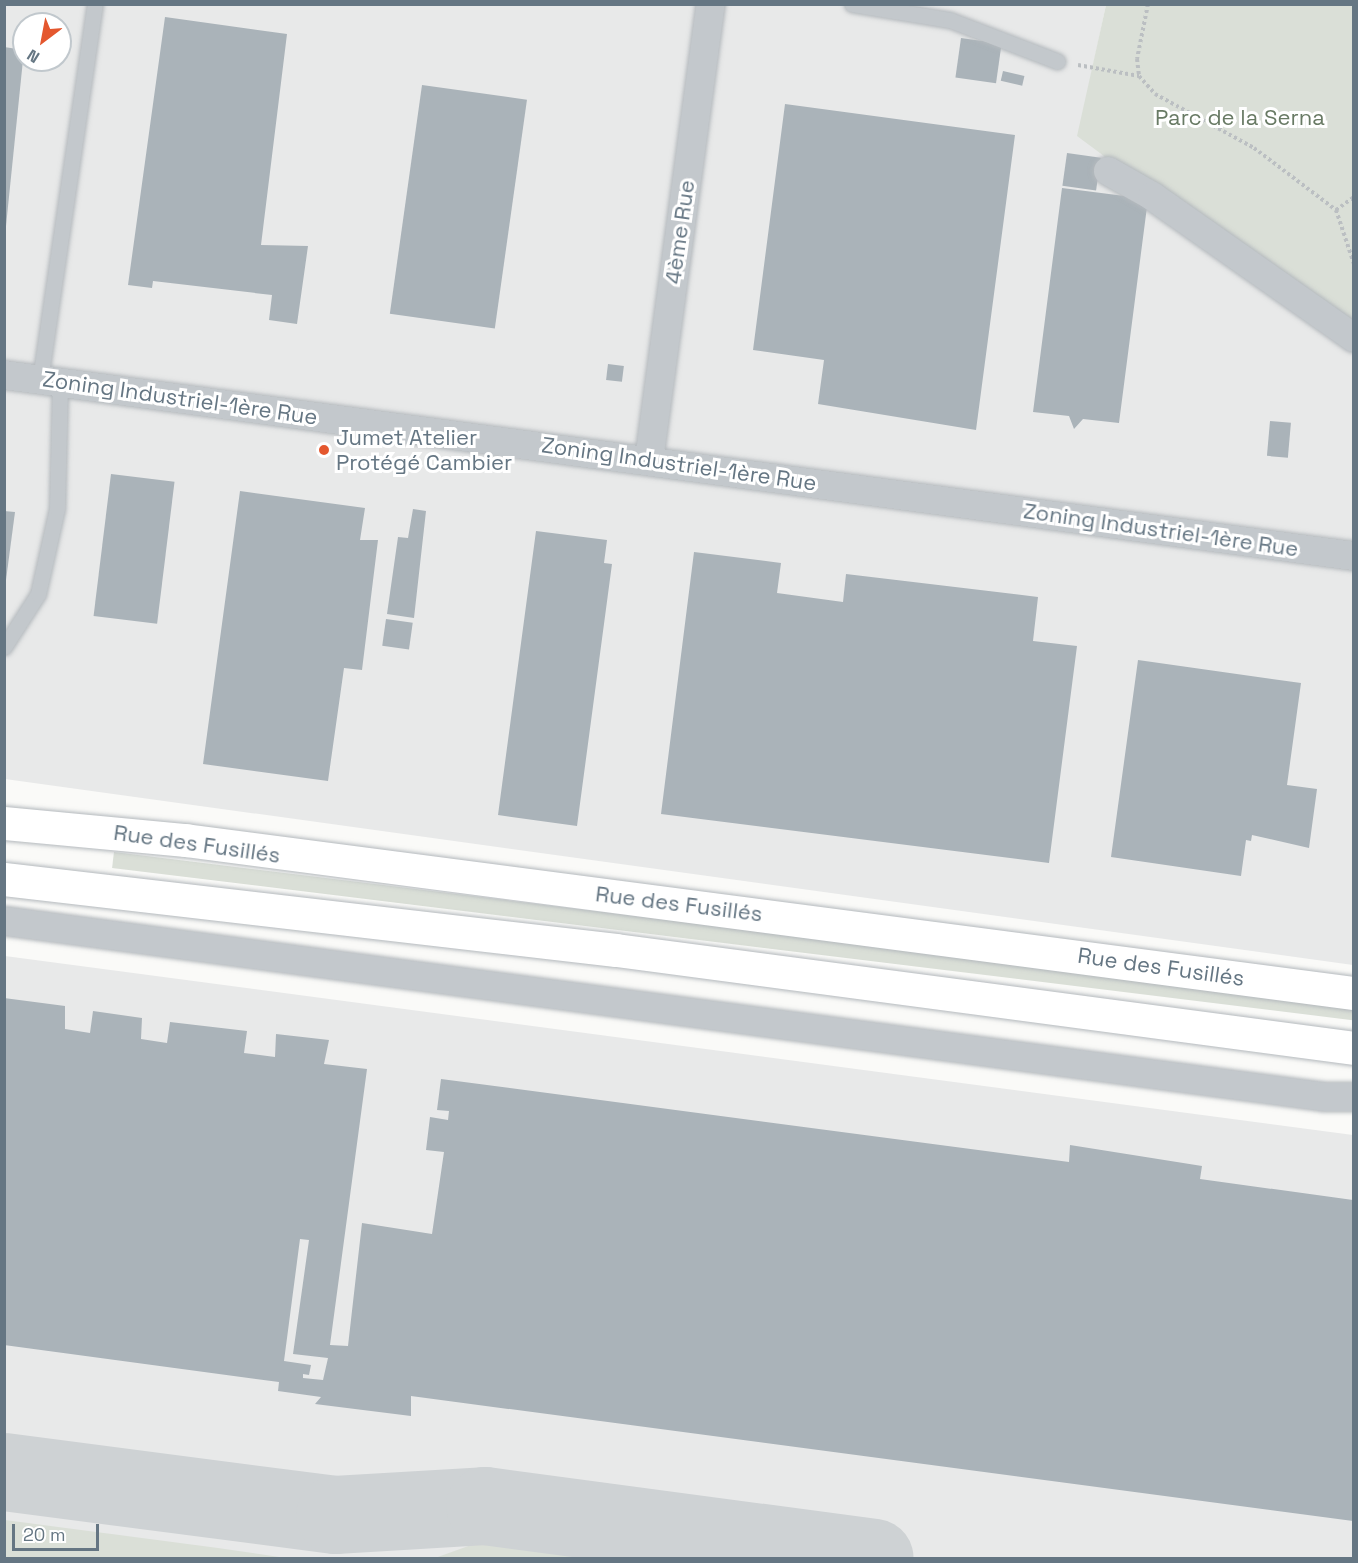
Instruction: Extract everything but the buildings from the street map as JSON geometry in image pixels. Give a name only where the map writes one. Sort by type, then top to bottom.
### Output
[{"type":"highway","name":"Rue des Fusillés","points":[[4,823],[185,840],[1353,993]]},
{"type":"highway","points":[[4,879],[616,950],[1353,1048]]},
{"type":"street","name":"4ème Rue","points":[[649,460],[711,4]]},
{"type":"street","points":[[1108,171],[1152,196],[1353,338]]},
{"type":"street","name":"Zoning Industriel-1ère Rue","points":[[4,375],[1353,556]]},
{"type":"street","points":[[4,921],[1312,1095],[1353,1097]]},
{"type":"lane","points":[[4,647],[38,594],[54,518],[50,381],[95,4]]},
{"type":"lane","points":[[852,4],[950,20],[1057,61]]},
{"type":"path","points":[[1148,4],[1137,59],[1140,76],[1155,94],[1254,148],[1336,210],[1353,264]]},
{"type":"path","points":[[1057,61],[1140,76]]},
{"type":"path","points":[[1336,210],[1353,197]]},
{"type":"shaded area","points":[[5,5],[1106,5],[1078,136],[1353,290],[1353,965],[5,779]]},
{"type":"shaded area","points":[[5,956],[1353,1135],[1353,1558],[5,1558]]},
{"type":"green space","name":"Parc de la Serna","points":[[1106,5],[1353,5],[1353,332],[1108,171],[1104,156],[1077,136]]},
{"type":"green space","points":[[114,852],[1354,1004],[1353,1020],[112,868]]},
{"type":"green space","points":[[5,1520],[218,1548],[286,1558],[5,1558]]},
{"type":"green space","points":[[485,1540],[621,1558],[435,1558]]},
{"type":"taxiway","points":[[4,1472],[335,1515],[485,1506],[875,1558]]},
{"type":"place","name":"Jumet Atelier Protégé Cambier","points":[[324,450]]}]
